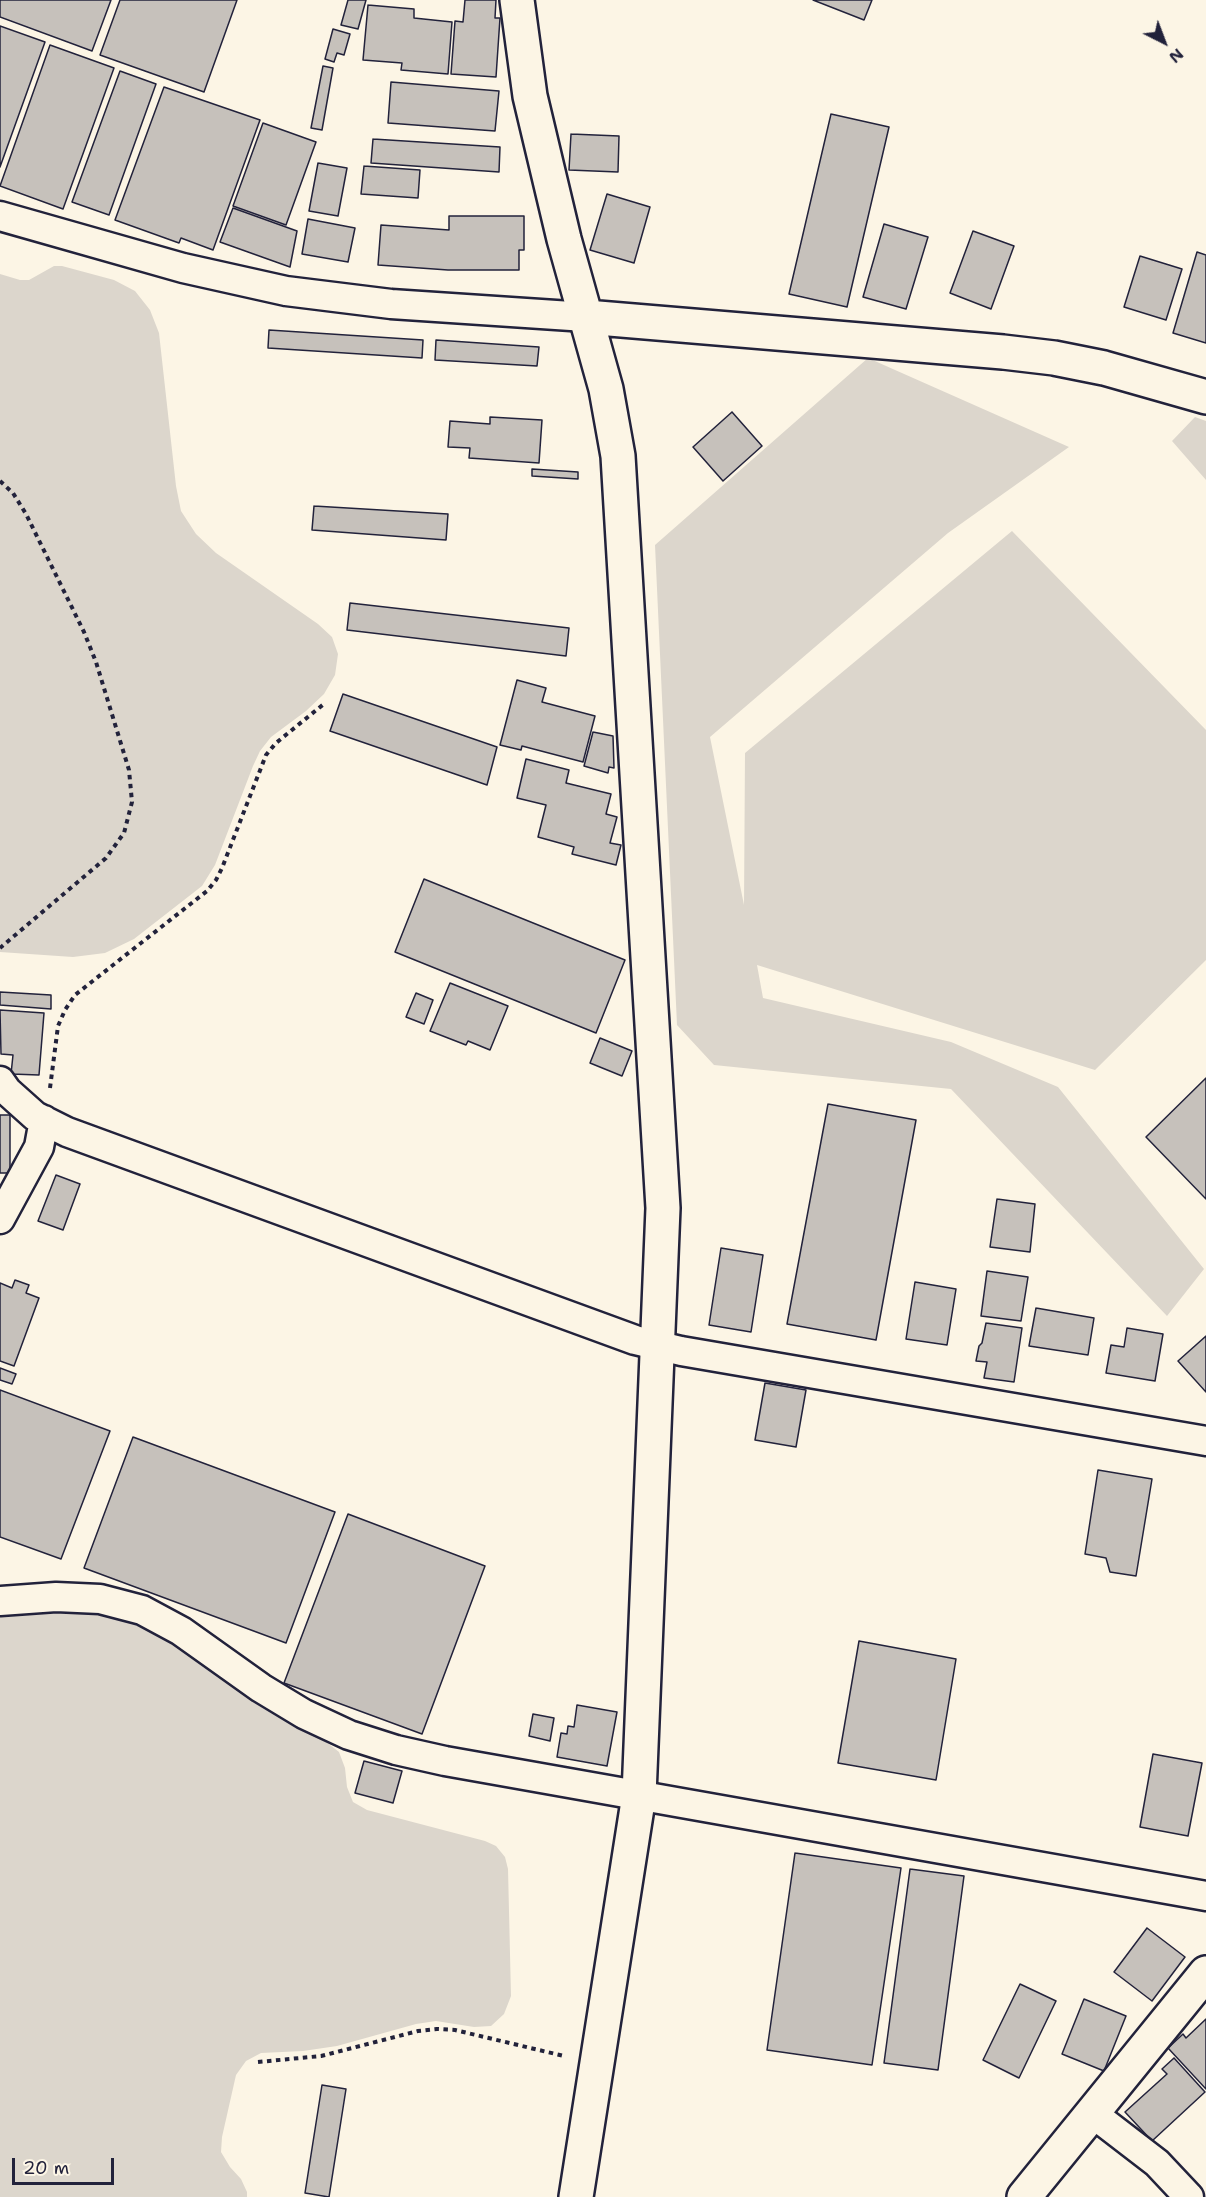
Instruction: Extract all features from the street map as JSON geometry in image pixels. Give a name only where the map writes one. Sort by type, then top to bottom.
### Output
[{"type":"street","points":[[517,0],[530,96],[564,239],[613,423],[621,491],[663,1199],[639,1795],[576,2197]]},
{"type":"street","points":[[0,216],[183,268],[286,291],[391,304],[956,348],[1054,358],[1113,370],[1206,398]]},
{"type":"street","points":[[0,1081],[7,1091],[35,1116],[68,1132],[635,1340],[658,1346],[1206,1441]]},
{"type":"street","points":[[0,1220],[39,1148],[44,1120]]},
{"type":"street","points":[[0,1601],[56,1597],[99,1599],[142,1611],[181,1630],[261,1688],[295,1709],[349,1735],[396,1750],[445,1761],[1206,1896]]},
{"type":"street","points":[[1024,2197],[1206,1973]]},
{"type":"street","points":[[1092,2113],[1157,2163],[1189,2197]]},
{"type":"path","points":[[0,481],[13,493],[26,514],[96,662],[129,770],[132,802],[124,833],[106,858],[0,948]]},
{"type":"path","points":[[44,1120],[58,1026],[75,995],[207,891],[222,868],[266,755],[276,743],[325,703]]},
{"type":"path","points":[[258,2061],[321,2056],[436,2029],[455,2030],[597,2062]]},
{"type":"shaded area","points":[[54,266],[62,266],[114,280],[135,291],[150,310],[159,333],[176,486],[181,511],[196,534],[216,553],[318,624],[332,637],[338,654],[335,675],[324,694],[306,711],[271,737],[260,751],[215,865],[202,886],[134,939],[105,953],[73,957],[0,952],[0,274],[20,280],[29,280]]},
{"type":"shaded area","points":[[868,358],[1069,447],[948,533],[710,737],[744,905],[745,753],[1012,531],[1206,730],[1206,960],[1095,1070],[757,965],[763,998],[951,1042],[1058,1087],[1204,1269],[1167,1316],[951,1089],[714,1065],[677,1025],[655,545]]},
{"type":"shaded area","points":[[1195,417],[1206,421],[1206,480],[1172,441]]},
{"type":"shaded area","points":[[56,1613],[97,1614],[136,1625],[173,1644],[253,1701],[296,1727],[325,1741],[339,1752],[353,1802],[367,1810],[485,1841],[496,1846],[505,1857],[508,1869],[511,1996],[504,2014],[491,2026],[474,2027],[436,2021],[416,2024],[337,2046],[303,2051],[261,2053],[246,2061],[236,2075],[222,2137],[221,2152],[241,2179],[247,2197],[0,2197],[0,1617]]},
{"type":"building","points":[[0,0],[111,0],[92,51],[0,17]]},
{"type":"building","points":[[120,0],[237,0],[204,92],[100,55]]},
{"type":"building","points":[[348,0],[366,0],[358,29],[341,25]]},
{"type":"building","points":[[465,0],[496,0],[495,18],[500,18],[496,77],[451,74],[455,21],[463,22]]},
{"type":"building","points":[[813,0],[872,0],[864,20]]},
{"type":"building","points":[[368,5],[414,9],[414,18],[452,22],[448,74],[401,70],[402,63],[363,60]]},
{"type":"building","points":[[0,26],[45,42],[0,167]]},
{"type":"building","points":[[333,29],[350,34],[344,55],[337,53],[334,62],[325,59]]},
{"type":"building","points":[[50,45],[114,68],[63,209],[0,186]]},
{"type":"building","points":[[323,66],[333,68],[322,130],[311,128]]},
{"type":"building","points":[[120,71],[156,84],[109,215],[72,202]]},
{"type":"building","points":[[391,82],[499,91],[495,131],[388,123]]},
{"type":"building","points":[[164,87],[260,120],[213,250],[181,238],[179,243],[115,220]]},
{"type":"building","points":[[831,114],[889,127],[847,307],[789,294]]},
{"type":"building","points":[[263,123],[316,142],[286,225],[233,206]]},
{"type":"building","points":[[571,134],[619,136],[618,172],[569,170]]},
{"type":"building","points":[[373,139],[500,147],[499,172],[371,163]]},
{"type":"building","points":[[318,163],[347,168],[338,216],[309,211]]},
{"type":"building","points":[[364,166],[420,170],[418,198],[361,194]]},
{"type":"building","points":[[607,194],[650,207],[634,263],[590,250]]},
{"type":"building","points":[[233,208],[297,231],[290,267],[220,242]]},
{"type":"building","points":[[449,216],[524,216],[524,250],[519,250],[519,270],[448,270],[378,265],[381,225],[449,230]]},
{"type":"building","points":[[308,219],[355,228],[348,262],[302,254]]},
{"type":"building","points":[[884,224],[928,237],[906,309],[863,297]]},
{"type":"building","points":[[973,231],[1014,246],[991,309],[950,293]]},
{"type":"building","points":[[1197,252],[1206,255],[1206,343],[1173,333]]},
{"type":"building","points":[[1140,256],[1182,269],[1166,320],[1124,307]]},
{"type":"building","points":[[269,330],[423,340],[422,358],[268,348]]},
{"type":"building","points":[[436,340],[539,347],[537,366],[435,360]]},
{"type":"building","points":[[732,412],[762,446],[723,481],[693,447]]},
{"type":"building","points":[[490,417],[542,420],[539,463],[469,458],[470,448],[448,447],[450,421],[490,424]]},
{"type":"building","points":[[532,469],[578,472],[578,479],[532,476]]},
{"type":"building","points":[[314,506],[448,514],[446,540],[312,530]]},
{"type":"building","points":[[350,603],[569,628],[566,656],[347,630]]},
{"type":"building","points":[[517,680],[546,688],[542,702],[595,716],[583,762],[522,746],[521,750],[500,745]]},
{"type":"building","points":[[343,694],[497,747],[487,785],[330,731]]},
{"type":"building","points":[[593,732],[613,736],[614,768],[609,767],[608,773],[584,766]]},
{"type":"building","points":[[526,759],[569,770],[566,783],[611,794],[606,814],[617,817],[610,843],[621,845],[616,865],[572,854],[574,847],[538,837],[546,805],[517,798]]},
{"type":"building","points":[[424,879],[625,960],[596,1033],[395,952]]},
{"type":"building","points":[[450,983],[508,1006],[490,1050],[468,1041],[466,1045],[430,1031]]},
{"type":"building","points":[[0,992],[51,995],[51,1009],[0,1005]]},
{"type":"building","points":[[416,993],[433,1000],[424,1024],[406,1017]]},
{"type":"building","points":[[0,1010],[44,1013],[39,1075],[11,1074],[13,1055],[1,1054]]},
{"type":"building","points":[[600,1038],[632,1051],[622,1076],[590,1063]]},
{"type":"building","points":[[1206,1078],[1206,1199],[1146,1137]]},
{"type":"building","points":[[828,1104],[916,1120],[876,1340],[787,1324]]},
{"type":"building","points":[[0,1115],[10,1115],[10,1173],[0,1173]]},
{"type":"building","points":[[56,1175],[80,1184],[63,1230],[38,1221]]},
{"type":"building","points":[[997,1199],[1035,1204],[1030,1252],[990,1247]]},
{"type":"building","points":[[721,1248],[763,1255],[751,1332],[709,1325]]},
{"type":"building","points":[[987,1271],[1028,1277],[1021,1321],[981,1316]]},
{"type":"building","points":[[15,1280],[29,1285],[26,1293],[39,1298],[14,1366],[0,1361],[0,1283],[12,1288]]},
{"type":"building","points":[[915,1282],[956,1289],[947,1345],[906,1339]]},
{"type":"building","points":[[1036,1308],[1094,1318],[1088,1355],[1029,1346]]},
{"type":"building","points":[[986,1323],[1022,1328],[1014,1382],[984,1378],[987,1362],[976,1361]]},
{"type":"building","points":[[1127,1328],[1163,1334],[1155,1381],[1106,1373],[1111,1345],[1124,1347]]},
{"type":"building","points":[[1206,1336],[1206,1392],[1178,1361]]},
{"type":"building","points":[[0,1368],[16,1374],[12,1384],[0,1380]]},
{"type":"building","points":[[765,1383],[806,1390],[796,1447],[755,1440]]},
{"type":"building","points":[[0,1390],[110,1431],[61,1559],[0,1537]]},
{"type":"building","points":[[133,1437],[335,1512],[286,1643],[84,1568]]},
{"type":"building","points":[[1098,1470],[1152,1479],[1136,1576],[1110,1572],[1106,1558],[1085,1554]]},
{"type":"building","points":[[348,1514],[485,1566],[422,1734],[284,1683]]},
{"type":"building","points":[[859,1641],[956,1659],[936,1780],[838,1763]]},
{"type":"building","points":[[577,1705],[617,1712],[607,1766],[557,1757],[561,1733],[567,1734],[568,1726],[574,1727]]},
{"type":"building","points":[[533,1714],[554,1718],[550,1741],[529,1736]]},
{"type":"building","points":[[1153,1754],[1202,1763],[1188,1836],[1140,1827]]},
{"type":"building","points":[[364,1761],[402,1771],[393,1803],[355,1793]]},
{"type":"building","points":[[795,1853],[901,1868],[872,2065],[767,2050]]},
{"type":"building","points":[[910,1869],[964,1876],[938,2070],[884,2063]]},
{"type":"building","points":[[1147,1928],[1185,1957],[1152,2001],[1114,1972]]},
{"type":"building","points":[[1020,1984],[1056,2001],[1019,2078],[983,2060]]},
{"type":"building","points":[[1084,1999],[1126,2016],[1104,2071],[1062,2054]]},
{"type":"building","points":[[1206,2019],[1206,2089],[1168,2048],[1183,2034],[1186,2038]]},
{"type":"building","points":[[1174,2058],[1205,2092],[1152,2141],[1125,2112],[1167,2074],[1162,2069]]},
{"type":"building","points":[[322,2085],[346,2089],[329,2197],[305,2193]]}]
